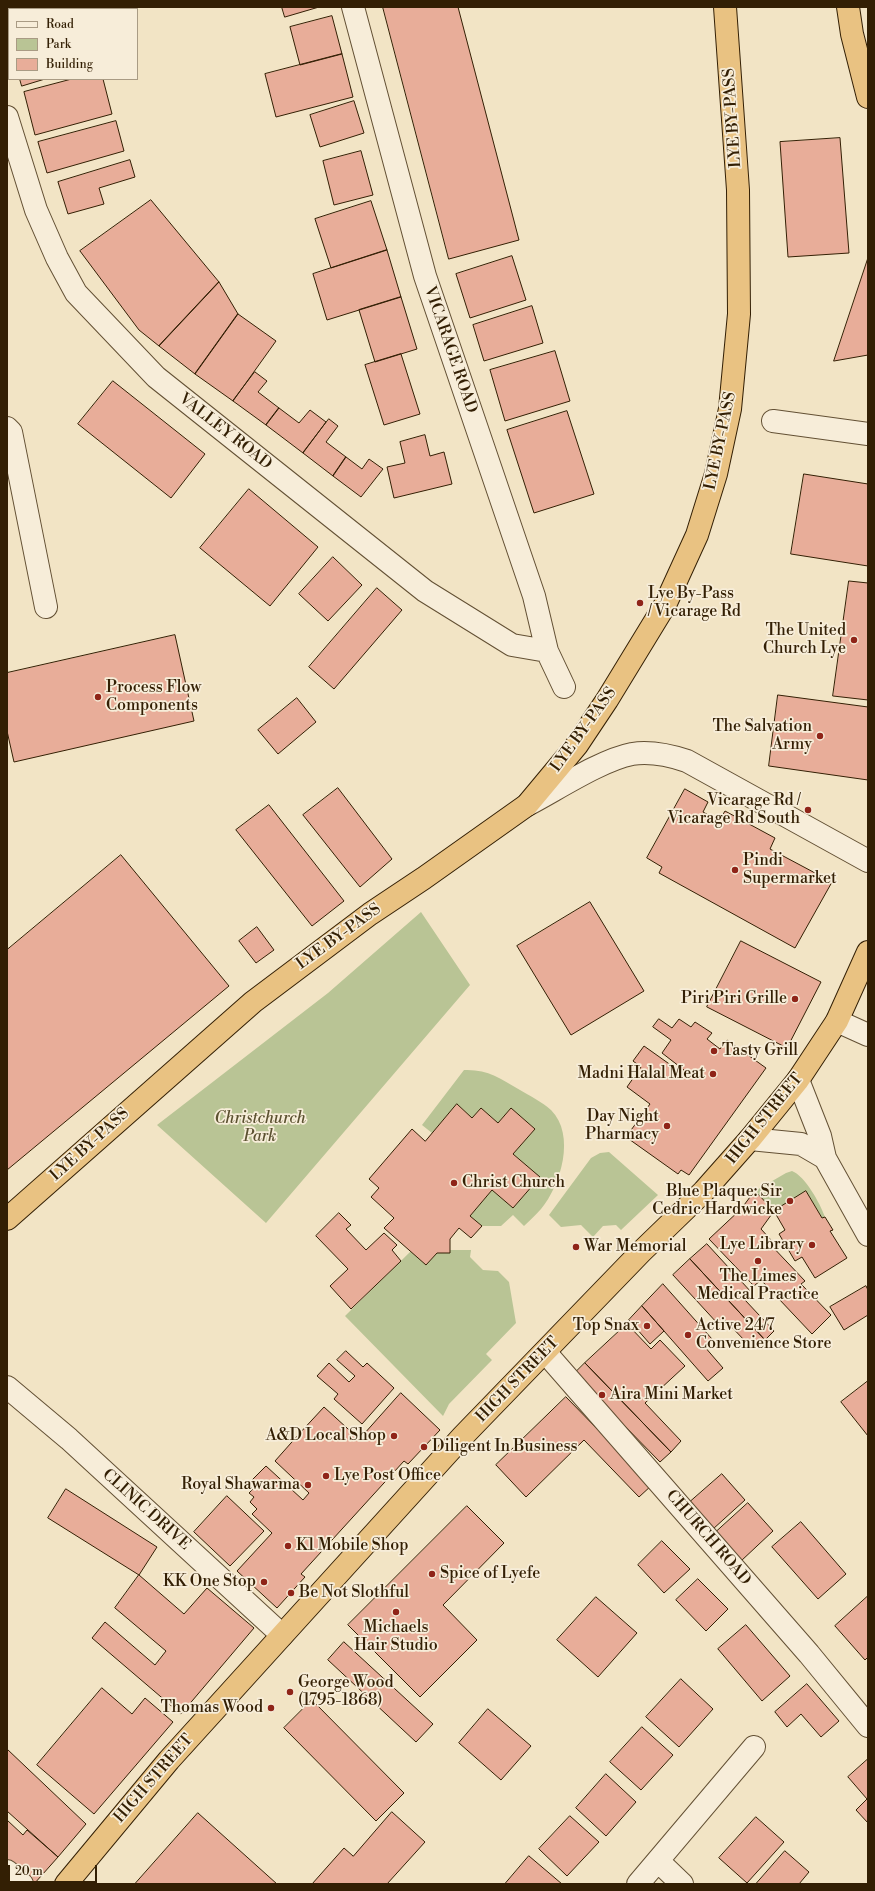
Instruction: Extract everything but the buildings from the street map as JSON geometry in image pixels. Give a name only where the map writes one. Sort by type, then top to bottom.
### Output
[{"type":"highway","name":"LYE BY-PASS","points":[[7,1219],[253,1002],[370,914],[424,878],[527,805],[577,745],[607,700],[665,605],[696,535],[716,474],[730,409],[739,314],[738,190],[725,7]]},
{"type":"highway","points":[[848,7],[852,34],[868,97]]},
{"type":"highway","name":"HIGH STREET","points":[[66,1884],[169,1760],[463,1436],[641,1252],[704,1191],[750,1139],[798,1080],[837,1021],[868,952]]},
{"type":"street","name":"VICARAGE ROAD","points":[[353,7],[425,276],[534,596],[547,651],[564,687]]},
{"type":"street","name":"VALLEY ROAD","points":[[7,117],[36,210],[57,258],[76,293],[156,377],[425,591],[512,645],[547,651]]},
{"type":"street","points":[[773,421],[868,434]]},
{"type":"street","points":[[7,428],[11,432],[46,607]]},
{"type":"street","points":[[527,805],[612,760],[632,754],[666,754],[687,761],[868,861]]},
{"type":"street","points":[[837,1021],[868,1035]]},
{"type":"street","points":[[798,1080],[820,1136],[825,1158],[868,1235]]},
{"type":"street","points":[[750,1139],[801,1144],[825,1158]]},
{"type":"street","name":"CHURCH ROAD","points":[[545,1352],[804,1648],[868,1726]]},
{"type":"street","name":"CLINIC DRIVE","points":[[7,1387],[69,1439],[282,1635]]},
{"type":"street","points":[[638,1884],[754,1747]]},
{"type":"street","points":[[658,1861],[682,1884]]},
{"type":"street","points":[[7,1871],[22,1884]]},
{"type":"green space","name":"Christchurch Park","points":[[421,912],[470,985],[266,1223],[157,1125],[328,993]]},
{"type":"green space","points":[[464,1070],[480,1071],[500,1078],[544,1104],[559,1120],[563,1133],[564,1146],[560,1174],[548,1199],[539,1211],[524,1226],[513,1215],[501,1226],[482,1226],[470,1216],[492,1190],[513,1208],[540,1178],[513,1154],[535,1129],[511,1108],[498,1123],[481,1108],[472,1118],[457,1104],[432,1133],[422,1125]]},
{"type":"green space","points":[[609,1152],[658,1195],[621,1230],[616,1225],[603,1226],[593,1237],[581,1225],[561,1227],[549,1215],[591,1158],[600,1153]]},
{"type":"green space","points":[[792,1171],[802,1178],[807,1184],[820,1205],[825,1217],[822,1218],[806,1191],[774,1211],[755,1191]]},
{"type":"green space","points":[[450,1250],[471,1250],[470,1257],[483,1270],[498,1271],[509,1282],[516,1323],[486,1354],[492,1360],[449,1404],[443,1416],[345,1316],[411,1251],[426,1265],[437,1253],[450,1253]]},
{"type":"place","name":"Lye By-Pass / Vicarage Rd","points":[[640,603]]},
{"type":"place","name":"The United Church Lye","points":[[854,640]]},
{"type":"place","name":"Process Flow Components","points":[[98,697]]},
{"type":"place","name":"The Salvation Army","points":[[820,736]]},
{"type":"place","name":"Vicarage Rd / Vicarage Rd South","points":[[808,810]]},
{"type":"place","name":"Pindi Supermarket","points":[[735,870]]},
{"type":"place","name":"Piri Piri Grille","points":[[795,999]]},
{"type":"place","name":"Tasty Grill","points":[[714,1051]]},
{"type":"place","name":"Madni Halal Meat","points":[[713,1074]]},
{"type":"place","name":"Day Night Pharmacy","points":[[667,1126]]},
{"type":"place","name":"Christ Church","points":[[454,1183]]},
{"type":"place","name":"Blue Plaque: Sir Cedric Hardwicke","points":[[790,1201]]},
{"type":"place","name":"Lye Library","points":[[812,1245]]},
{"type":"place","name":"War Memorial","points":[[576,1247]]},
{"type":"place","name":"The Limes Medical Practice","points":[[758,1261]]},
{"type":"place","name":"Top Snax","points":[[647,1326]]},
{"type":"place","name":"Active 24/7 Convenience Store","points":[[688,1335]]},
{"type":"place","name":"Aira Mini Market","points":[[602,1395]]},
{"type":"place","name":"A&D Local Shop","points":[[394,1436]]},
{"type":"place","name":"Diligent In Business","points":[[424,1447]]},
{"type":"place","name":"Lye Post Office","points":[[326,1476]]},
{"type":"place","name":"Royal Shawarma","points":[[308,1485]]},
{"type":"place","name":"K1 Mobile Shop","points":[[288,1546]]},
{"type":"place","name":"Spice of Lyefe","points":[[432,1574]]},
{"type":"place","name":"KK One Stop","points":[[264,1582]]},
{"type":"place","name":"Be Not Slothful","points":[[291,1593]]},
{"type":"place","name":"Michaels Hair Studio","points":[[396,1612]]},
{"type":"place","name":"George Wood (1795-1868)","points":[[290,1692]]},
{"type":"place","name":"Thomas Wood","points":[[271,1708]]}]
